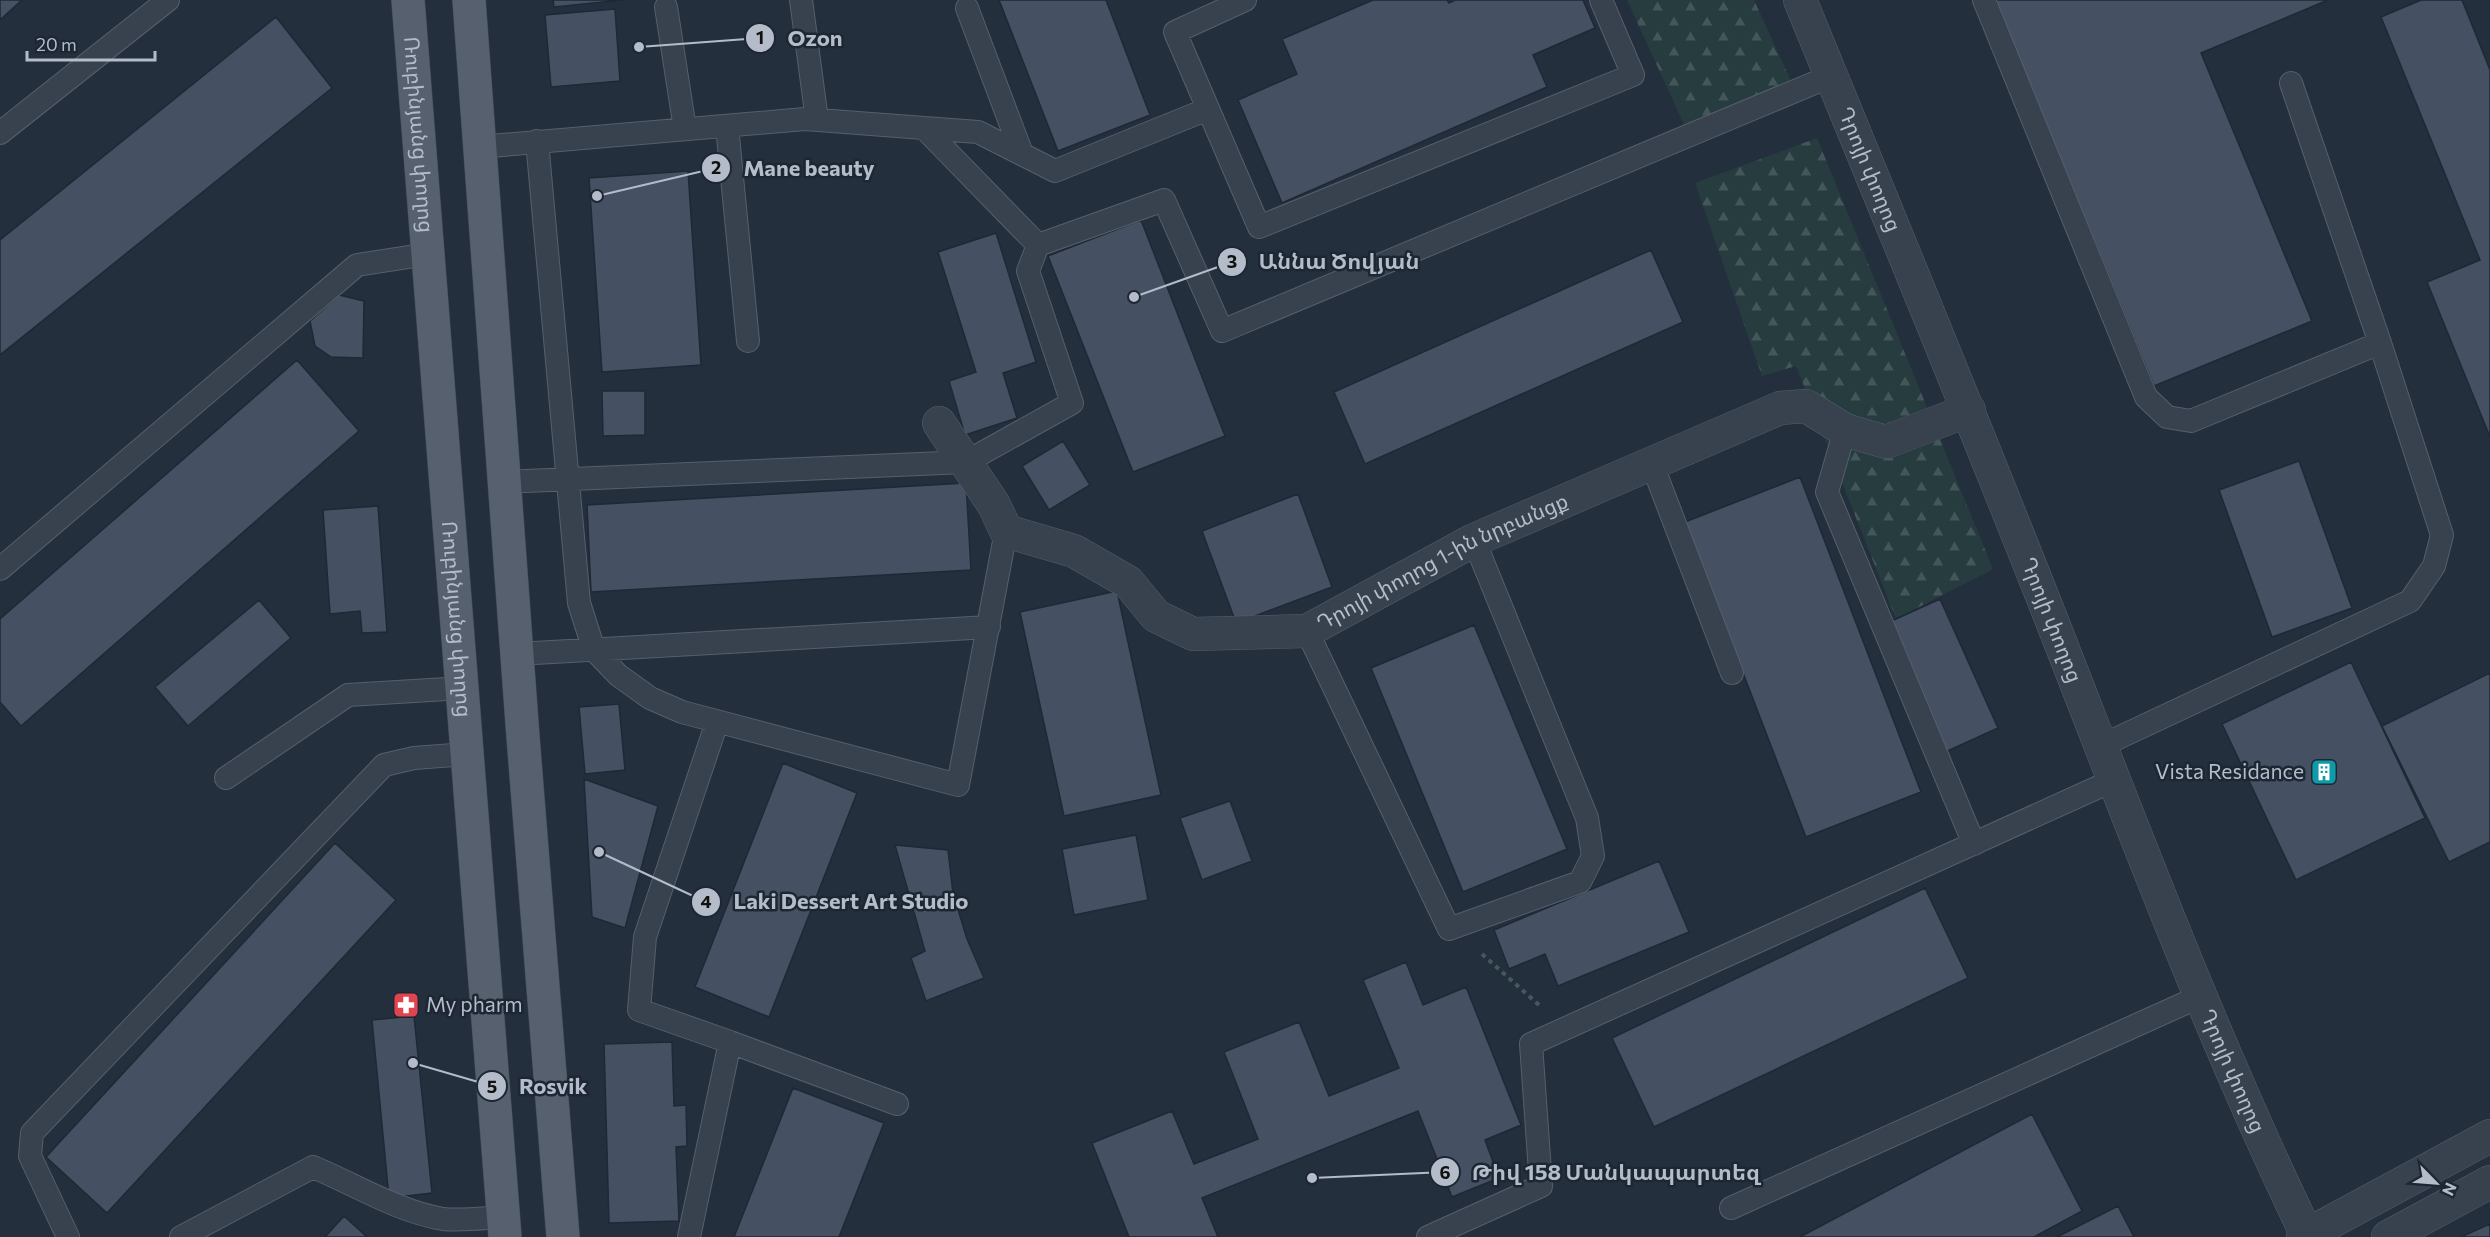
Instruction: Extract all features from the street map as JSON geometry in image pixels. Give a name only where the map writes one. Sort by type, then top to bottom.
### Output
[{"type":"main road","name":"Ռուբինյանց փողոց","points":[[408,0],[505,1227]]},
{"type":"main road","points":[[469,0],[563,1237]]},
{"type":"street","name":"Դրոյի փողոց","points":[[1800,0],[1970,410],[2201,996],[2306,1236]]},
{"type":"street","name":"Դրոյի փողոց 1-ին նրբանցք","points":[[1006,531],[1074,551],[1128,582],[1156,616],[1193,634],[1307,630],[1474,540],[1780,408],[1806,406],[1845,430],[1886,442],[1970,410]]},
{"type":"street","points":[[939,423],[994,505],[1006,531]]},
{"type":"street","points":[[2306,1236],[2490,1136]]},
{"type":"street","points":[[2388,1237],[2490,1182]]},
{"type":"lane","points":[[0,133],[168,0]]},
{"type":"lane","points":[[801,0],[816,120]]},
{"type":"lane","points":[[1245,0],[1175,32],[1259,227],[1633,75],[1601,0]]},
{"type":"lane","points":[[1984,0],[2146,397],[2167,417],[2192,421],[2380,343]]},
{"type":"lane","points":[[666,7],[685,129]]},
{"type":"lane","points":[[967,8],[1022,154]]},
{"type":"lane","points":[[504,482],[966,462],[1072,403],[1028,271],[1038,245],[1164,200],[1222,331],[1831,76]]},
{"type":"lane","points":[[2101,746],[2410,601],[2434,566],[2442,535],[2380,343],[2291,83]]},
{"type":"lane","points":[[479,147],[816,120],[978,132],[1055,171],[1208,109]]},
{"type":"lane","points":[[727,126],[748,341]]},
{"type":"lane","points":[[924,128],[1038,245]]},
{"type":"lane","points":[[537,141],[579,603],[594,650],[618,675],[650,698],[682,712],[958,785],[1006,531]]},
{"type":"lane","points":[[0,569],[357,265],[428,254]]},
{"type":"lane","points":[[1845,430],[1827,492],[1974,843]]},
{"type":"lane","points":[[1652,464],[1732,674]]},
{"type":"lane","points":[[1307,630],[1449,929],[1580,882],[1593,856],[1587,818],[1474,540]]},
{"type":"lane","points":[[517,654],[989,627]]},
{"type":"lane","points":[[226,778],[348,695],[463,688]]},
{"type":"lane","points":[[717,722],[645,937],[639,1010],[897,1104]]},
{"type":"lane","points":[[68,1237],[30,1156],[32,1133],[384,765],[414,758],[467,754]]},
{"type":"lane","points":[[1428,1237],[1541,1186],[1531,1044],[2114,780]]},
{"type":"lane","points":[[1731,1208],[2201,996]]},
{"type":"lane","points":[[689,1237],[730,1042]]},
{"type":"lane","points":[[181,1237],[313,1167],[356,1185],[397,1207],[444,1219],[505,1227]]},
{"type":"path","points":[[1449,929],[1496,964],[1515,986],[1554,1016],[1561,1029]]},
{"type":"green space","points":[[1627,0],[1754,0],[1791,81],[1686,129]]},
{"type":"green space","points":[[1817,138],[1993,569],[1896,619],[1796,366],[1762,376],[1695,183]]},
{"type":"building","points":[[0,0],[22,0],[0,20]]},
{"type":"building","points":[[553,0],[623,0],[554,7]]},
{"type":"building","points":[[999,0],[1106,0],[1150,115],[1058,151]]},
{"type":"building","points":[[1373,0],[1447,0],[1449,3],[1455,0],[1583,0],[1595,28],[1533,55],[1547,87],[1282,203],[1238,100],[1297,74],[1282,39]]},
{"type":"building","points":[[1995,0],[2328,0],[2201,53],[2312,321],[2154,386]]},
{"type":"building","points":[[2421,0],[2462,0],[2490,70],[2490,437],[2427,282],[2480,260],[2381,17]]},
{"type":"building","points":[[615,9],[620,81],[551,87],[545,15]]},
{"type":"building","points":[[276,17],[332,88],[0,355],[0,240]]},
{"type":"building","points":[[688,171],[701,365],[602,372],[589,178]]},
{"type":"building","points":[[1141,220],[1225,436],[1133,472],[1048,256]]},
{"type":"building","points":[[996,233],[1036,362],[1003,373],[1017,418],[965,435],[949,381],[976,372],[938,252]]},
{"type":"building","points":[[1651,250],[1683,322],[1365,464],[1334,392]]},
{"type":"building","points":[[339,295],[364,301],[363,358],[331,357],[315,346],[310,321]]},
{"type":"building","points":[[297,360],[359,431],[21,726],[0,702],[0,619]]},
{"type":"building","points":[[602,391],[645,391],[645,435],[603,436]]},
{"type":"building","points":[[1063,441],[1090,485],[1049,510],[1022,466]]},
{"type":"building","points":[[2299,461],[2352,608],[2272,637],[2219,490]]},
{"type":"building","points":[[1800,477],[1921,792],[1806,837],[1685,522]]},
{"type":"building","points":[[966,483],[971,570],[591,592],[587,505]]},
{"type":"building","points":[[1298,494],[1332,587],[1236,623],[1202,531]]},
{"type":"building","points":[[378,506],[387,632],[362,633],[360,611],[330,614],[323,510]]},
{"type":"building","points":[[1117,591],[1161,795],[1064,816],[1020,612]]},
{"type":"building","points":[[1940,599],[1998,728],[1943,753],[1887,623]]},
{"type":"building","points":[[259,600],[291,638],[188,726],[155,687]]},
{"type":"building","points":[[1474,625],[1567,849],[1463,892],[1371,668]]},
{"type":"building","name":"Vista Residance","points":[[2351,662],[2425,818],[2296,880],[2222,724]]},
{"type":"building","points":[[2490,673],[2490,842],[2449,862],[2382,726]]},
{"type":"building","points":[[619,704],[625,770],[585,774],[579,707]]},
{"type":"building","points":[[783,763],[857,793],[769,1017],[695,987]]},
{"type":"building","points":[[584,779],[658,806],[625,928],[592,917]]},
{"type":"building","points":[[1230,801],[1252,861],[1202,880],[1180,818]]},
{"type":"building","points":[[1136,835],[1148,900],[1074,915],[1062,849]]},
{"type":"building","points":[[335,843],[396,900],[107,1213],[46,1157]]},
{"type":"building","points":[[895,845],[948,850],[953,893],[967,939],[984,978],[926,1001],[911,958],[925,951]]},
{"type":"building","points":[[1659,861],[1689,932],[1558,986],[1545,954],[1509,969],[1494,930]]},
{"type":"building","points":[[1925,888],[1968,978],[1654,1127],[1612,1038]]},
{"type":"building","points":[[1406,962],[1423,1005],[1466,987],[1521,1125],[1485,1140],[1499,1178],[1452,1197],[1418,1111],[1202,1198],[1218,1237],[1129,1237],[1092,1143],[1172,1111],[1194,1164],[1258,1139],[1224,1052],[1299,1022],[1329,1096],[1399,1068],[1363,980]]},
{"type":"building","points":[[414,1016],[432,1193],[389,1198],[372,1020]]},
{"type":"building","points":[[672,1042],[674,1106],[686,1105],[687,1146],[676,1147],[679,1221],[609,1223],[604,1044]]},
{"type":"building","points":[[793,1088],[884,1123],[839,1237],[734,1237]]},
{"type":"building","points":[[2032,1114],[2082,1211],[2034,1237],[1800,1237]]},
{"type":"building","points":[[2118,1206],[2134,1237],[2057,1237]]},
{"type":"building","points":[[344,1216],[367,1237],[325,1237]]},
{"type":"building","points":[[2490,1224],[2490,1237],[2461,1237]]},
{"type":"place","name":"Ozon","points":[[639,47]]},
{"type":"place","name":"Mane beauty","points":[[597,196]]},
{"type":"place","name":"Աննա Ծովյան","points":[[1134,297]]},
{"type":"place","name":"Vista Residance","points":[[2324,772]]},
{"type":"place","name":"Laki Dessert Art Studio","points":[[599,852]]},
{"type":"place","name":"My pharm","points":[[406,1005]]},
{"type":"place","name":"Rosvik","points":[[413,1063]]},
{"type":"place","name":"Թիվ 158 Մանկապարտեզ","points":[[1312,1178]]}]
